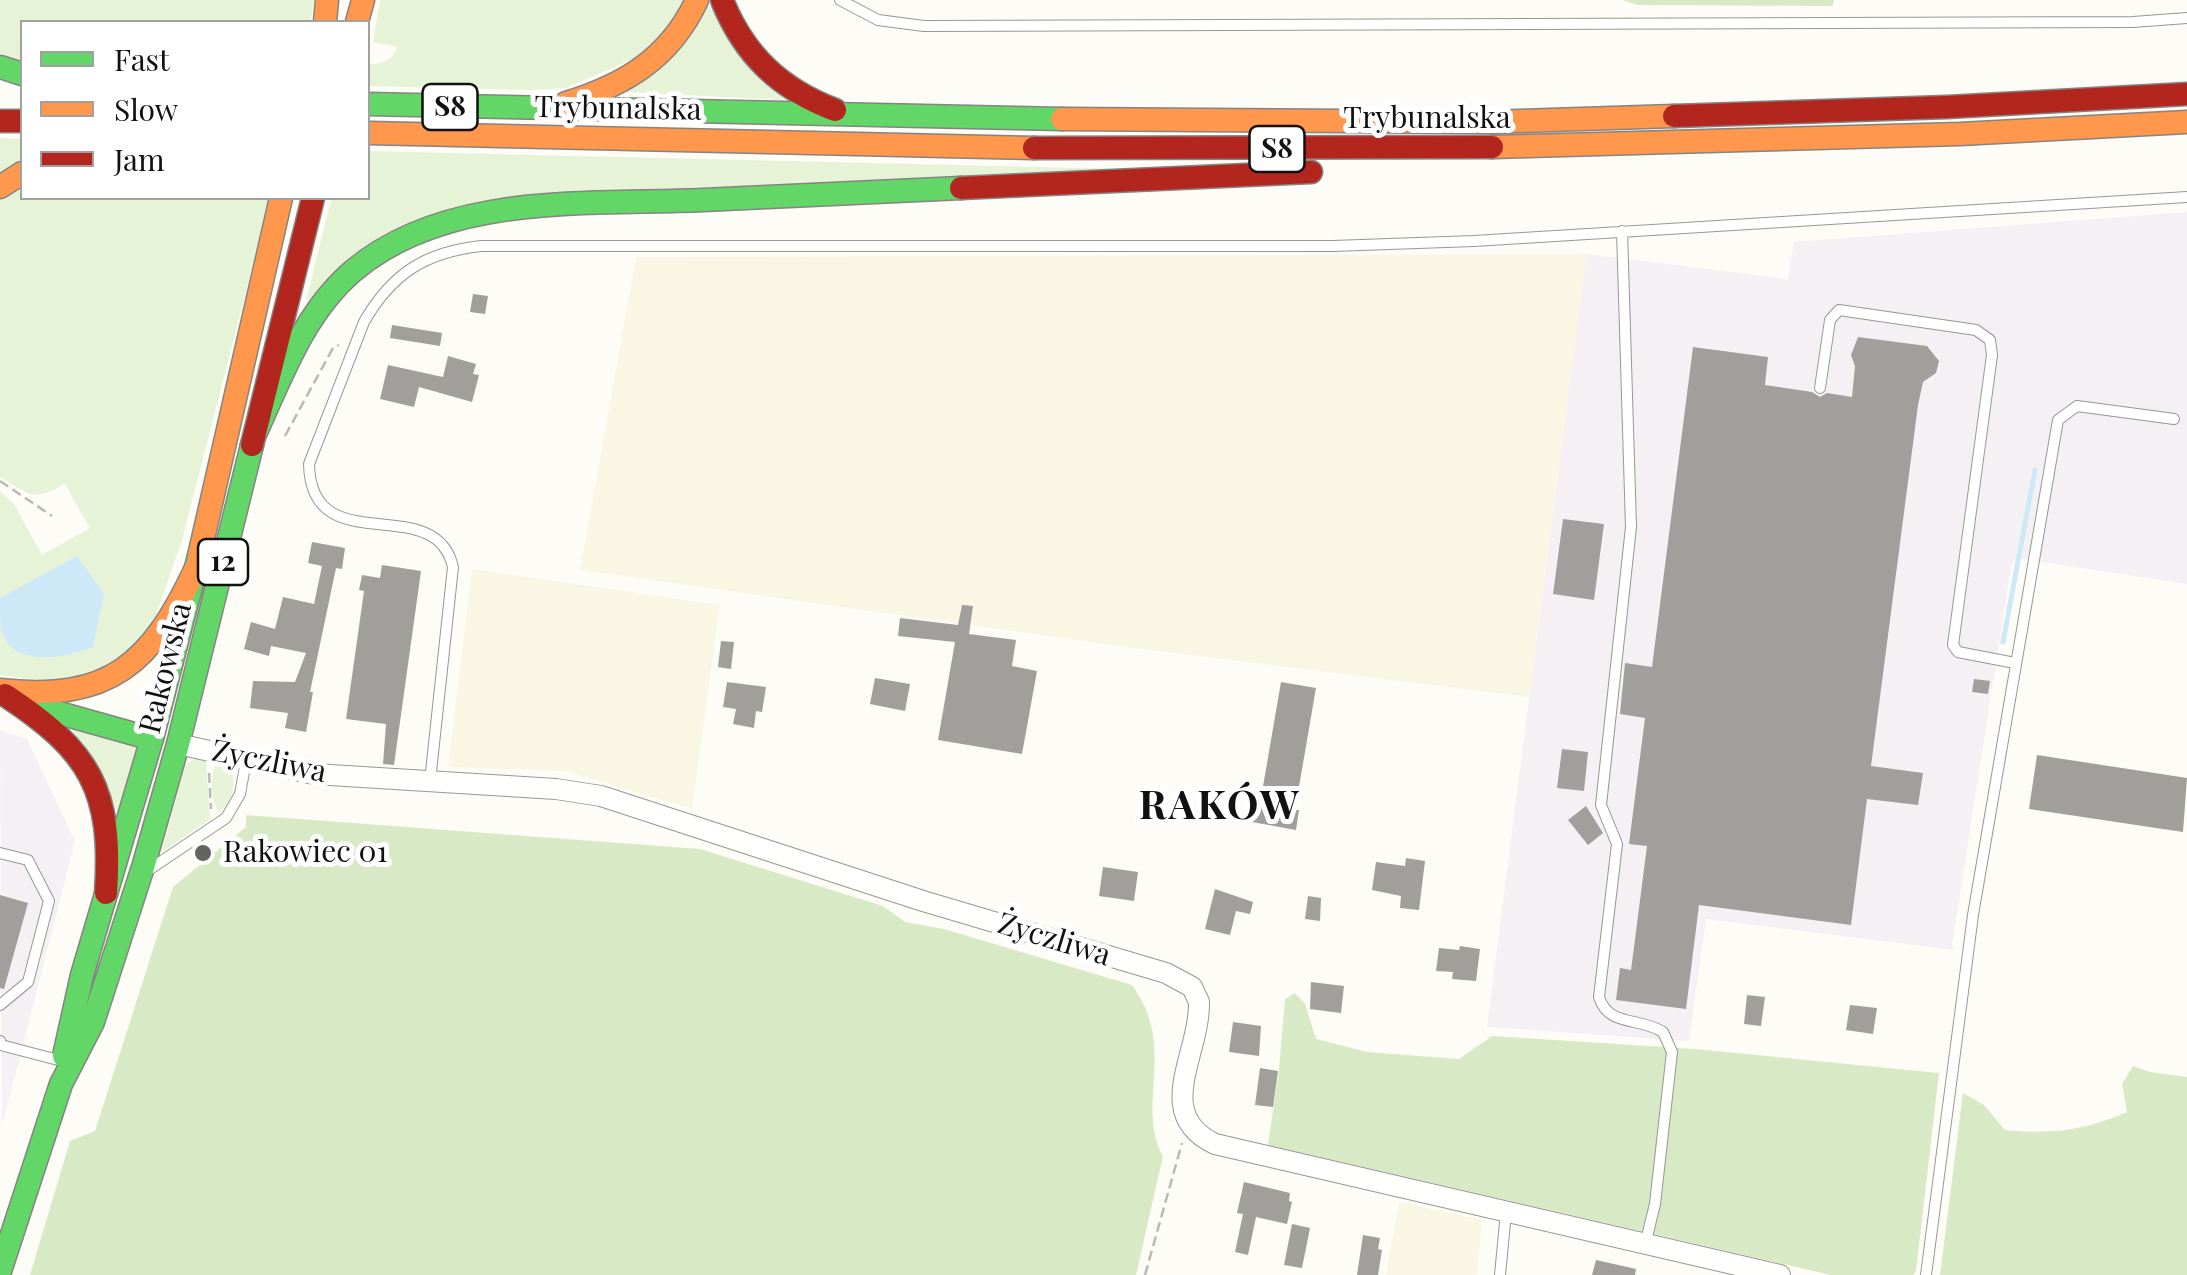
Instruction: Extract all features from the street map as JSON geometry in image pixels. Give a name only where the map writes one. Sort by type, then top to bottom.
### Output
[{"type":"main road","points":[[532,110],[590,95],[645,70],[670,47],[697,0]]},
{"type":"main road","points":[[722,0],[736,33],[766,72],[809,98],[851,116]]},
{"type":"main road","name":"Trybunalska","points":[[851,116],[1489,122],[1874,110],[2187,94]]},
{"type":"main road","name":"S8","points":[[370,104],[851,116]]},
{"type":"main road","name":"Trybunalska","points":[[370,133],[1113,151],[1588,148],[1940,136],[2187,122]]},
{"type":"main road","points":[[256,432],[303,331],[356,268],[406,234],[465,215],[547,206],[1476,164],[1588,148]]},
{"type":"main road","name":"Rakowska","points":[[0,1271],[62,1073],[76,997],[152,739],[196,568],[281,200]]},
{"type":"main road","name":"Rakowska","points":[[62,1073],[98,1010],[178,744],[314,200]]},
{"type":"main road","points":[[0,691],[69,694],[117,675],[156,638],[196,568]]},
{"type":"main road","points":[[0,691],[62,716],[178,744]]},
{"type":"main road","points":[[0,691],[64,736],[90,769],[108,828],[106,892]]},
{"type":"street","name":"Życzliwa","points":[[178,744],[314,774],[556,789],[640,806],[1185,981],[1199,1002],[1182,1102],[1185,1121],[1192,1131]]},
{"type":"street","points":[[1192,1131],[1215,1144],[1780,1275]]},
{"type":"lane","points":[[840,0],[878,20],[924,26],[2133,22],[2187,18]]},
{"type":"lane","points":[[430,781],[453,567],[449,550],[421,530],[348,520],[332,514],[317,501],[309,464],[364,322],[389,285],[451,249],[1314,246],[1474,241],[2187,197]]},
{"type":"lane","points":[[1622,231],[1631,527],[1600,805],[1618,844],[1599,997],[1602,1007],[1613,1018],[1649,1025],[1662,1032],[1672,1052],[1655,1204],[1645,1245]]},
{"type":"lane","points":[[1820,388],[1830,320],[1839,310],[1976,330],[1990,340],[1992,355],[1953,645],[1958,652],[2015,663]]},
{"type":"lane","points":[[1926,1275],[1973,915],[2058,420],[2077,406],[2174,419]]},
{"type":"lane","points":[[137,886],[149,869],[219,823],[237,802],[246,761]]},
{"type":"lane","points":[[0,852],[28,860],[49,901],[28,982],[0,1006]]},
{"type":"lane","points":[[0,1041],[1,1046],[62,1073]]},
{"type":"lane","points":[[1500,1275],[1506,1212]]},
{"type":"path","points":[[284,437],[333,348],[340,345],[354,349]]},
{"type":"path","points":[[0,481],[52,516]]},
{"type":"path","points":[[214,752],[209,771],[210,804],[219,823]]},
{"type":"path","points":[[1144,1275],[1184,1138],[1192,1131]]},
{"type":"shaded area","points":[[2187,212],[2187,584],[2016,558],[2011,567],[1954,950],[1706,919],[1689,1041],[1487,1027],[1586,254],[1788,279],[1794,242]]},
{"type":"shaded area","points":[[1586,254],[1529,697],[1126,647],[580,570],[636,257]]},
{"type":"shaded area","points":[[472,569],[720,605],[692,809],[565,771],[448,767]]},
{"type":"shaded area","points":[[0,730],[27,739],[75,841],[2,1127]]},
{"type":"shaded area","points":[[1399,1202],[1482,1220],[1477,1275],[1386,1275]]},
{"type":"green space","points":[[0,0],[314,0],[310,20],[20,20],[20,63],[0,55]]},
{"type":"green space","points":[[380,0],[687,0],[652,51],[566,88],[370,86],[370,64],[386,61],[397,47],[373,42]]},
{"type":"green space","points":[[1623,0],[1834,0],[1833,6],[1637,5]]},
{"type":"green space","points":[[707,3],[784,100],[624,92]]},
{"type":"green space","points":[[0,138],[20,139],[20,160],[0,173]]},
{"type":"green space","points":[[370,151],[1123,169],[501,200],[306,301],[331,200],[370,200]]},
{"type":"green space","points":[[20,185],[20,200],[269,200],[182,540],[156,615],[131,651],[70,684],[0,675],[0,491],[14,504],[42,555],[90,528],[65,484],[37,495],[0,477],[0,200]]},
{"type":"green space","points":[[70,725],[140,743],[119,814]]},
{"type":"green space","points":[[194,759],[206,759],[210,819],[162,852],[185,765]]},
{"type":"green space","points":[[216,761],[230,766],[233,779],[231,797],[219,812],[212,787]]},
{"type":"green space","points":[[246,815],[700,849],[883,906],[905,922],[944,929],[1132,985],[1152,1031],[1153,1116],[1163,1156],[1136,1275],[30,1275],[70,1141],[95,1131],[173,887],[246,827]]},
{"type":"green space","points":[[1295,993],[1305,1004],[1316,1039],[1367,1052],[1459,1059],[1492,1036],[1695,1049],[1939,1073],[1916,1271],[1913,1275],[1831,1275],[1268,1145],[1285,999]]},
{"type":"green space","points":[[2133,1066],[2187,1077],[2187,1275],[1940,1275],[1963,1093],[1984,1105],[2005,1130],[2068,1130],[2127,1112],[2122,1084]]},
{"type":"water","points":[[77,556],[104,594],[93,647],[55,657],[17,651],[1,630],[0,598]]},
{"type":"building","points":[[473,294],[488,296],[485,314],[470,312]]},
{"type":"building","points":[[392,325],[442,333],[440,346],[390,338]]},
{"type":"building","points":[[1858,337],[1927,346],[1939,361],[1936,373],[1923,382],[1918,405],[1871,766],[1923,773],[1918,805],[1867,799],[1851,925],[1699,905],[1686,1009],[1616,1000],[1620,968],[1631,970],[1647,846],[1629,844],[1645,718],[1620,714],[1625,663],[1652,667],[1693,347],[1768,357],[1765,385],[1812,392],[1820,397],[1827,393],[1852,397],[1855,366],[1851,355]]},
{"type":"building","points":[[448,356],[476,364],[473,374],[479,375],[472,402],[419,387],[414,407],[380,399],[388,365],[443,377]]},
{"type":"building","points":[[1563,519],[1604,524],[1594,600],[1553,594]]},
{"type":"building","points":[[312,542],[345,548],[342,569],[336,568],[310,692],[306,732],[285,728],[288,713],[250,708],[253,681],[295,682],[306,653],[271,646],[269,656],[244,649],[251,622],[275,629],[283,597],[314,604],[322,566],[308,563]]},
{"type":"building","points":[[382,565],[421,571],[394,765],[383,764],[386,724],[346,719],[364,591],[359,590],[362,575],[380,578]]},
{"type":"building","points":[[962,605],[973,606],[969,634],[1016,640],[1012,666],[1037,671],[1022,754],[938,740],[955,642],[898,636],[900,618],[958,625]]},
{"type":"building","points":[[721,641],[734,642],[731,669],[718,667]]},
{"type":"building","points":[[875,678],[910,684],[905,711],[870,704]]},
{"type":"building","points":[[1974,679],[1990,681],[1988,694],[1972,692]]},
{"type":"building","points":[[727,682],[766,687],[762,712],[756,711],[754,728],[733,724],[736,709],[723,707]]},
{"type":"building","points":[[1281,682],[1316,688],[1295,810],[1299,810],[1296,830],[1252,822],[1255,803],[1260,804]]},
{"type":"building","points":[[1562,749],[1588,752],[1584,791],[1557,788]]},
{"type":"building","points":[[2037,755],[2187,778],[2183,832],[2029,809]]},
{"type":"building","points":[[1586,806],[1603,833],[1588,845],[1568,820]]},
{"type":"building","points":[[1406,858],[1425,861],[1419,910],[1400,908],[1401,896],[1372,890],[1376,862],[1405,866]]},
{"type":"building","points":[[1103,867],[1138,872],[1134,901],[1099,896]]},
{"type":"building","points":[[1215,889],[1253,902],[1250,914],[1236,911],[1230,935],[1205,929]]},
{"type":"building","points":[[0,895],[28,903],[4,989],[0,988]]},
{"type":"building","points":[[1308,896],[1321,898],[1320,921],[1305,919]]},
{"type":"building","points":[[1460,946],[1480,949],[1476,981],[1452,979],[1453,972],[1436,971],[1439,948],[1459,950]]},
{"type":"building","points":[[1311,982],[1344,986],[1341,1013],[1310,1009]]},
{"type":"building","points":[[1747,995],[1765,997],[1761,1026],[1744,1024]]},
{"type":"building","points":[[1850,1005],[1877,1008],[1873,1034],[1846,1030]]},
{"type":"building","points":[[1233,1022],[1261,1026],[1259,1056],[1229,1052]]},
{"type":"building","points":[[1260,1068],[1278,1071],[1273,1107],[1255,1105]]},
{"type":"building","points":[[1244,1182],[1290,1193],[1292,1202],[1287,1224],[1256,1217],[1248,1255],[1235,1252],[1243,1214],[1237,1213]]},
{"type":"building","points":[[1292,1224],[1310,1228],[1302,1268],[1284,1265]]},
{"type":"building","points":[[1363,1235],[1380,1238],[1378,1275],[1357,1275]]},
{"type":"building","points":[[1596,1260],[1636,1269],[1635,1275],[1592,1275]]},
{"type":"waterway","points":[[2003,642],[2035,470]]},
{"type":"traffic: fast","points":[[0,67],[20,73]]},
{"type":"traffic: fast","points":[[370,104],[1062,119]]},
{"type":"traffic: fast","points":[[256,432],[296,346],[336,288],[390,245],[431,227],[475,215],[567,204],[961,188]]},
{"type":"traffic: fast","points":[[0,1271],[61,1084],[93,1022],[144,864],[252,445]]},
{"type":"traffic: fast","points":[[64,1056],[82,975],[153,735],[199,556]]},
{"type":"traffic: fast","points":[[38,707],[152,739]]},
{"type":"traffic: slow","points":[[325,20],[327,0]]},
{"type":"traffic: slow","points":[[358,20],[363,0]]},
{"type":"traffic: slow","points":[[566,103],[608,87],[644,66],[673,38],[697,0]]},
{"type":"traffic: slow","points":[[1062,119],[1489,122],[1674,116]]},
{"type":"traffic: slow","points":[[1492,147],[1960,134],[2187,122]]},
{"type":"traffic: slow","points":[[370,133],[1034,148]]},
{"type":"traffic: slow","points":[[0,187],[20,174]]},
{"type":"traffic: slow","points":[[199,556],[281,200]]},
{"type":"traffic: slow","points":[[0,690],[71,690],[122,670],[162,629],[196,568]]},
{"type":"traffic: jam","points":[[722,0],[741,37],[766,68],[797,92],[835,110]]},
{"type":"traffic: jam","points":[[1674,116],[2187,94]]},
{"type":"traffic: jam","points":[[0,121],[20,121]]},
{"type":"traffic: jam","points":[[1034,148],[1492,147]]},
{"type":"traffic: jam","points":[[961,188],[1311,172]]},
{"type":"traffic: jam","points":[[252,445],[313,200]]},
{"type":"traffic: jam","points":[[5,695],[58,735],[90,776],[105,826],[106,893]]},
{"type":"place","name":"Rakowiec 01","points":[[203,853]]},
{"type":"district","name":"RAKÓW","points":[[1220,807]]}]
